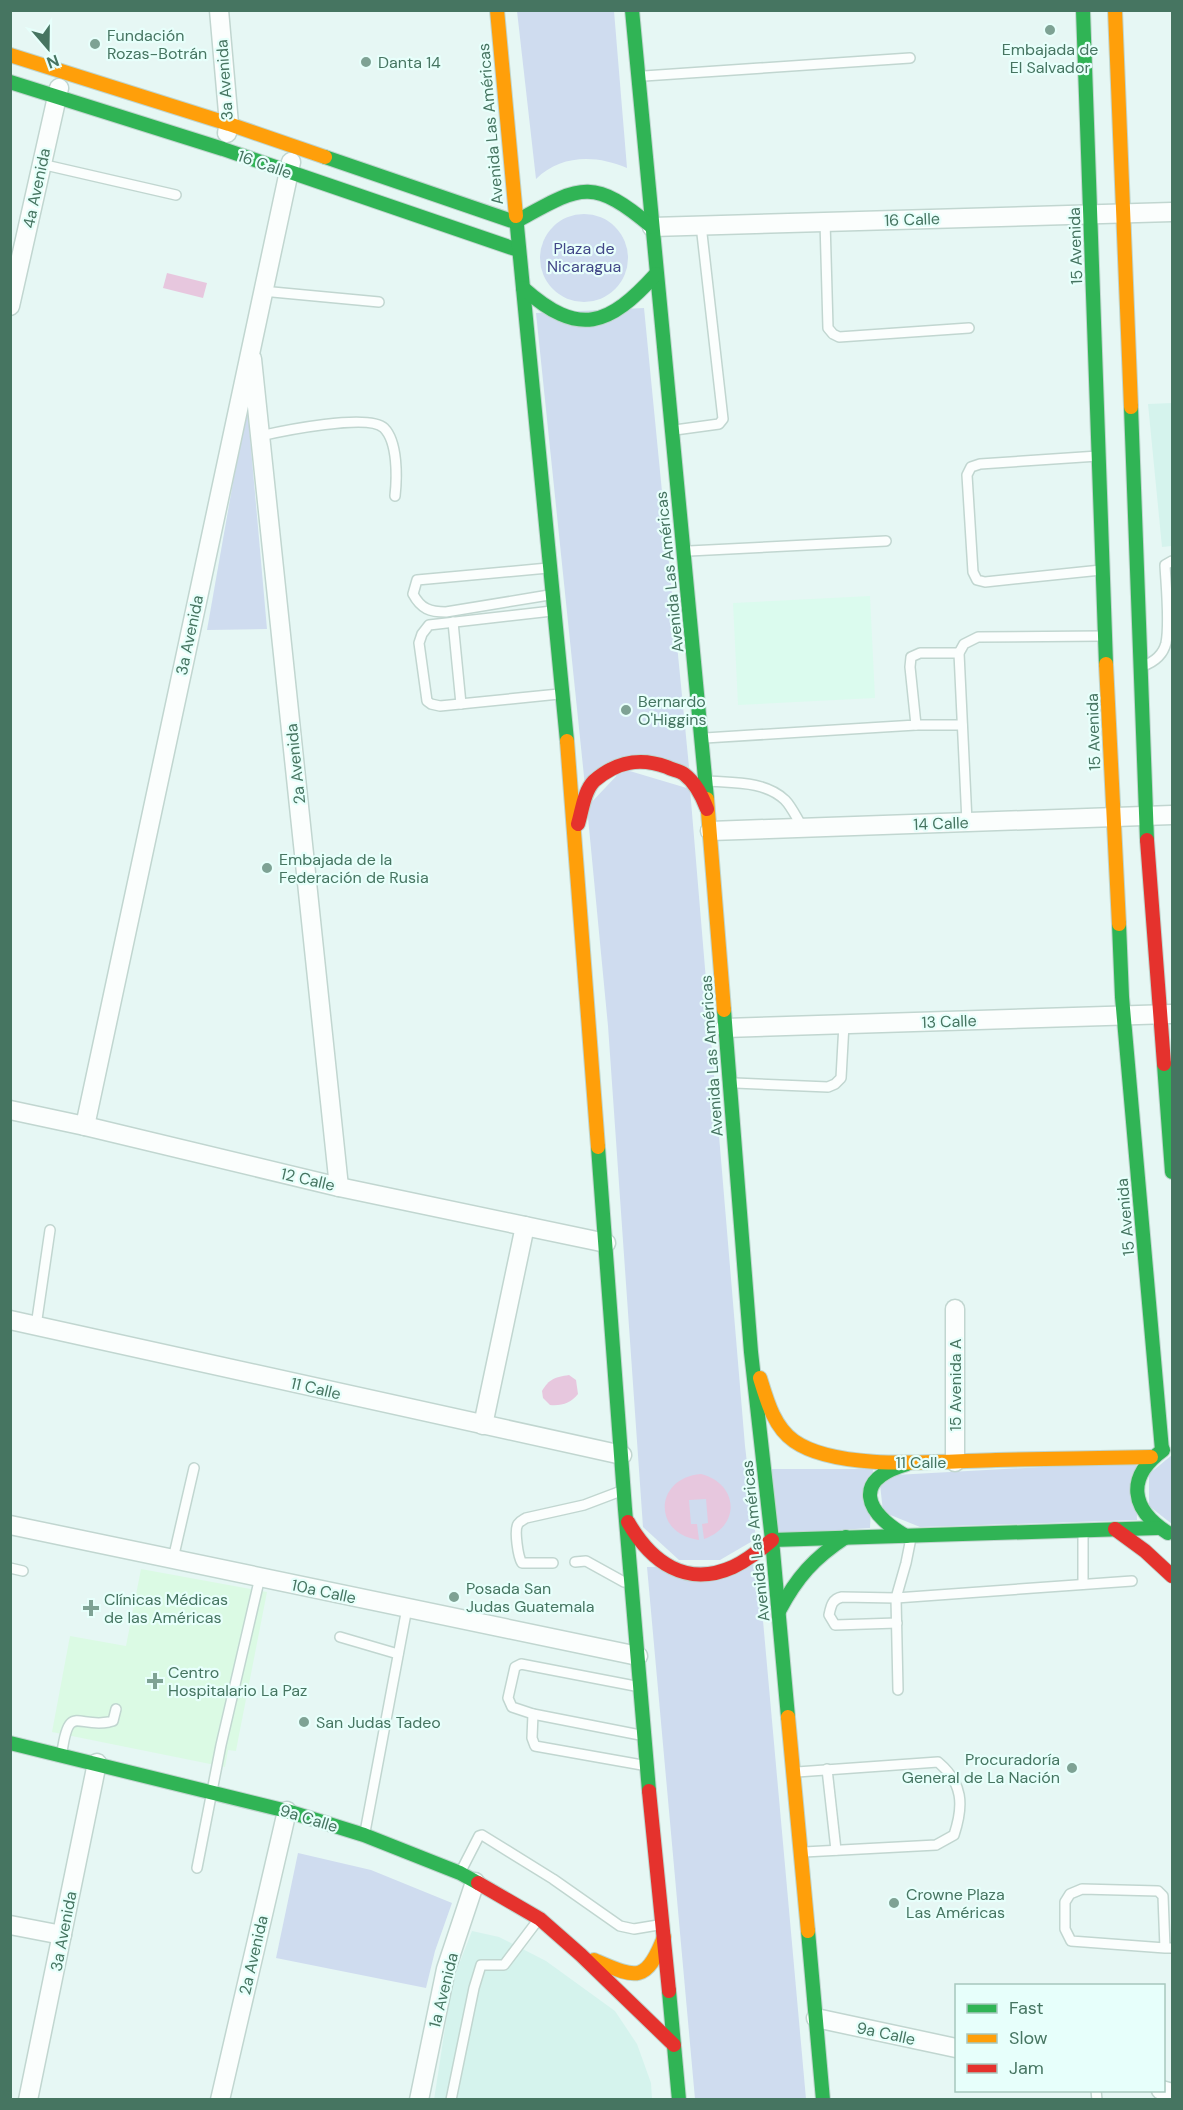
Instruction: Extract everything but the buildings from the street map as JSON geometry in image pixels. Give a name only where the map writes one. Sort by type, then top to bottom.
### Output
[{"type":"main road","name":"Avenida Las Américas","points":[[496,10],[575,839],[623,1490],[679,2100]]},
{"type":"main road","name":"Avenida Las Américas","points":[[632,10],[710,823],[751,1352],[779,1611],[823,2100]]},
{"type":"main road","name":"15 Avenida","points":[[1083,10],[1113,818],[1124,1016],[1162,1451]]},
{"type":"main road","points":[[1115,10],[1145,816],[1167,1014],[1173,1172]]},
{"type":"main road","name":"16 Calle","points":[[10,55],[229,124],[515,222]]},
{"type":"main road","name":"16 Calle","points":[[10,82],[223,149],[518,250]]},
{"type":"main road","points":[[515,222],[567,194],[588,191],[609,195],[627,206],[652,227]]},
{"type":"main road","points":[[523,288],[562,316],[579,320],[596,320],[616,313],[633,300],[656,274]]},
{"type":"main road","points":[[575,839],[585,798],[593,782],[621,764],[638,760],[661,765],[684,774],[699,790],[710,823]]},
{"type":"main road","name":"11 Calle","points":[[751,1352],[767,1399],[782,1430],[804,1448],[836,1457],[873,1461],[955,1462],[1162,1451]]},
{"type":"main road","points":[[1162,1451],[1140,1474],[1136,1494],[1139,1507],[1146,1519],[1171,1537]]},
{"type":"main road","points":[[909,1535],[888,1527],[879,1519],[871,1505],[871,1491],[878,1478],[888,1470],[911,1462]]},
{"type":"main road","points":[[626,1517],[637,1541],[650,1555],[669,1568],[696,1574],[722,1571],[740,1563],[772,1540],[1156,1528]]},
{"type":"main road","points":[[1115,1529],[1148,1552],[1173,1576]]},
{"type":"main road","points":[[779,1611],[792,1585],[805,1568],[822,1552],[846,1537]]},
{"type":"main road","name":"9a Calle","points":[[10,1743],[287,1811],[364,1834],[467,1878],[540,1918],[674,2045]]},
{"type":"main road","name":"9a Calle","points":[[581,1955],[630,1975],[637,1975],[644,1972],[656,1958],[663,1931]]},
{"type":"street","name":"3a Avenida","points":[[219,10],[229,124],[223,149]]},
{"type":"street","name":"4a Avenida","points":[[10,306],[63,72]]},
{"type":"street","name":"3a Avenida","points":[[85,1125],[251,342],[295,146]]},
{"type":"street","name":"16 Calle","points":[[652,227],[1173,212]]},
{"type":"street","name":"2a Avenida","points":[[251,342],[339,1187]]},
{"type":"street","name":"14 Calle","points":[[710,823],[803,828],[1173,815]]},
{"type":"street","name":"13 Calle","points":[[725,1028],[1167,1014]]},
{"type":"street","name":"12 Calle","points":[[10,1110],[85,1125],[339,1187],[606,1244]]},
{"type":"street","points":[[483,1425],[525,1226]]},
{"type":"street","name":"15 Avenida A","points":[[955,1309],[955,1462]]},
{"type":"street","name":"11 Calle","points":[[10,1320],[622,1455]]},
{"type":"street","name":"10a Calle","points":[[10,1526],[638,1656]]},
{"type":"street","name":"3a Avenida","points":[[28,2100],[97,1763]]},
{"type":"street","name":"2a Avenida","points":[[220,2100],[287,1811]]},
{"type":"street","name":"1a Avenida","points":[[418,2100],[467,1878]]},
{"type":"street","points":[[10,1925],[62,1935]]},
{"type":"street","name":"9a Calle","points":[[816,2018],[955,2048]]},
{"type":"lane","points":[[638,76],[910,58]]},
{"type":"lane","points":[[41,164],[176,195]]},
{"type":"lane","points":[[825,221],[828,328],[833,334],[839,337],[969,328]]},
{"type":"lane","points":[[672,430],[719,424],[723,419],[701,225]]},
{"type":"lane","points":[[262,291],[379,302]]},
{"type":"lane","points":[[260,436],[341,423],[373,422],[385,428],[393,448],[397,476],[395,496]]},
{"type":"lane","points":[[1099,456],[980,464],[971,467],[967,475],[973,572],[977,580],[985,582],[1103,570]]},
{"type":"lane","points":[[684,552],[886,541]]},
{"type":"lane","points":[[1141,666],[1157,659],[1166,643],[1165,565],[1173,561]]},
{"type":"lane","points":[[550,568],[417,580],[413,594],[417,603],[431,612],[446,612],[553,594]]},
{"type":"lane","points":[[554,611],[429,625],[419,643],[427,701],[435,705],[562,693]]},
{"type":"lane","points":[[453,622],[461,704]]},
{"type":"lane","points":[[967,822],[959,652],[964,644],[978,637],[1105,636]]},
{"type":"lane","points":[[916,725],[911,657],[920,653],[959,652]]},
{"type":"lane","points":[[702,738],[962,724]]},
{"type":"lane","points":[[706,781],[755,785],[771,790],[786,801],[803,828]]},
{"type":"lane","points":[[729,1082],[828,1087],[835,1084],[840,1078],[844,1024]]},
{"type":"lane","points":[[36,1326],[50,1230]]},
{"type":"lane","points":[[172,1559],[194,1468]]},
{"type":"lane","points":[[553,1563],[522,1563],[519,1558],[516,1527],[519,1522],[526,1518],[584,1505],[623,1490]]},
{"type":"lane","points":[[1083,1530],[1083,1584]]},
{"type":"lane","points":[[898,1690],[896,1598],[906,1563],[909,1535]]},
{"type":"lane","points":[[575,1562],[586,1561],[631,1586]]},
{"type":"lane","points":[[10,1568],[23,1571]]},
{"type":"lane","points":[[197,1868],[211,1791],[260,1577]]},
{"type":"lane","points":[[897,1623],[835,1625],[829,1615],[831,1605],[838,1598],[896,1598],[1132,1581]]},
{"type":"lane","points":[[364,1834],[407,1608]]},
{"type":"lane","points":[[340,1637],[398,1654]]},
{"type":"lane","points":[[640,1687],[521,1664],[515,1667],[508,1698],[512,1707],[533,1714],[644,1736]]},
{"type":"lane","points":[[61,1755],[65,1732],[72,1722],[80,1720],[113,1721],[116,1709]]},
{"type":"lane","points":[[533,1714],[532,1738],[535,1746],[647,1766]]},
{"type":"lane","points":[[794,1772],[938,1762],[950,1772],[959,1792],[961,1814],[954,1834],[936,1845],[801,1852]]},
{"type":"lane","points":[[827,1769],[836,1850]]},
{"type":"lane","points":[[467,1878],[479,1836],[483,1834],[620,1926],[663,1931]]},
{"type":"lane","points":[[1082,1889],[1158,1891],[1163,1896],[1168,1948],[1071,1941],[1065,1929],[1066,1898],[1082,1889]]},
{"type":"lane","points":[[451,2100],[474,1988],[481,1965],[504,1965],[540,1918]]},
{"type":"shaded area","points":[[167,273],[207,283],[203,298],[163,288]]},
{"type":"shaded area","points":[[1172,403],[1172,546],[1162,547],[1148,404]]},
{"type":"shaded area","points":[[870,596],[875,698],[738,705],[733,603]]},
{"type":"shaded area","points":[[569,1375],[576,1380],[578,1394],[566,1403],[550,1405],[543,1398],[542,1391],[553,1379]]},
{"type":"shaded area","points":[[701,1474],[714,1479],[723,1487],[731,1505],[724,1525],[716,1533],[704,1539],[702,1524],[708,1523],[706,1499],[689,1500],[691,1524],[697,1524],[699,1540],[684,1536],[673,1528],[667,1518],[665,1506],[667,1495],[674,1485],[685,1478]]},
{"type":"shaded area","name":"Centro Hospitalario La Paz","points":[[141,1569],[267,1592],[236,1751],[228,1750],[225,1767],[52,1732],[70,1636],[126,1646]]},
{"type":"shaded area","points":[[472,1931],[499,1937],[546,1961],[615,2011],[637,2044],[651,2083],[652,2099],[434,2100],[452,1982]]},
{"type":"green space","points":[[517,11],[614,11],[627,168],[604,161],[580,159],[557,165],[536,179]]},
{"type":"green space","name":"Plaza de Nicaragua","points":[[584,214],[601,218],[615,227],[624,241],[628,258],[624,275],[615,289],[601,298],[584,302],[567,298],[553,289],[544,275],[540,258],[544,241],[553,227],[567,218]]},
{"type":"green space","points":[[644,308],[689,767],[663,760],[585,786],[536,313]]},
{"type":"green space","points":[[247,403],[267,629],[207,630]]},
{"type":"green space","points":[[623,769],[690,789],[745,1446],[756,1539],[720,1560],[679,1560],[643,1527],[608,1026],[587,807]]},
{"type":"green space","points":[[1172,1455],[1172,1524],[1149,1506],[1149,1474]]},
{"type":"green space","points":[[1136,1462],[1137,1520],[920,1527],[883,1512],[880,1484],[895,1475]]},
{"type":"green space","points":[[771,1469],[873,1469],[870,1528],[778,1534]]},
{"type":"green space","points":[[758,1565],[806,2099],[695,2099],[647,1567]]},
{"type":"green space","points":[[298,1853],[371,1870],[452,1903],[435,1951],[426,1988],[276,1958]]},
{"type":"traffic: fast","points":[[632,10],[707,799]]},
{"type":"traffic: fast","points":[[1083,10],[1106,664]]},
{"type":"traffic: fast","points":[[10,82],[223,149],[518,250]]},
{"type":"traffic: fast","points":[[325,157],[515,222]]},
{"type":"traffic: fast","points":[[515,222],[570,194],[585,192],[599,193],[614,199],[652,227]]},
{"type":"traffic: fast","points":[[516,216],[567,741]]},
{"type":"traffic: fast","points":[[523,288],[543,304],[561,314],[577,319],[593,319],[608,314],[623,305],[656,274]]},
{"type":"traffic: fast","points":[[1131,407],[1147,840]]},
{"type":"traffic: fast","points":[[1119,924],[1122,997],[1162,1450]]},
{"type":"traffic: fast","points":[[724,1010],[751,1352],[772,1540],[788,1717]]},
{"type":"traffic: fast","points":[[1164,1064],[1172,1172]]},
{"type":"traffic: fast","points":[[598,1147],[649,1791]]},
{"type":"traffic: fast","points":[[1163,1450],[1143,1471],[1138,1482],[1137,1493],[1146,1514],[1168,1533]]},
{"type":"traffic: fast","points":[[906,1536],[881,1517],[873,1507],[870,1497],[871,1487],[878,1479],[889,1471],[907,1464]]},
{"type":"traffic: fast","points":[[772,1540],[1157,1528]]},
{"type":"traffic: fast","points":[[779,1611],[807,1569],[846,1537]]},
{"type":"traffic: fast","points":[[10,1743],[287,1811],[364,1835],[460,1873],[478,1883]]},
{"type":"traffic: fast","points":[[808,1931],[823,2100]]},
{"type":"traffic: fast","points":[[669,1991],[679,2100]]},
{"type":"traffic: slow","points":[[497,10],[516,216]]},
{"type":"traffic: slow","points":[[1115,10],[1131,407]]},
{"type":"traffic: slow","points":[[10,55],[229,124],[325,157]]},
{"type":"traffic: slow","points":[[1106,664],[1119,924]]},
{"type":"traffic: slow","points":[[567,741],[598,1147]]},
{"type":"traffic: slow","points":[[707,799],[724,1010]]},
{"type":"traffic: slow","points":[[760,1378],[772,1413],[787,1435],[813,1451],[837,1457],[863,1461],[920,1463],[1151,1457]]},
{"type":"traffic: slow","points":[[788,1717],[808,1931]]},
{"type":"traffic: slow","points":[[594,1960],[620,1971],[638,1973],[645,1970],[651,1963],[664,1937]]},
{"type":"traffic: jam","points":[[578,824],[586,796],[594,781],[611,769],[629,763],[647,762],[682,773],[695,786],[707,809]]},
{"type":"traffic: jam","points":[[1147,840],[1164,1064]]},
{"type":"traffic: jam","points":[[628,1522],[637,1536],[659,1559],[685,1573],[716,1573],[733,1567],[772,1540]]},
{"type":"traffic: jam","points":[[1115,1529],[1145,1551],[1172,1576]]},
{"type":"traffic: jam","points":[[649,1791],[669,1991]]},
{"type":"traffic: jam","points":[[478,1883],[540,1919],[581,1955],[674,2045]]},
{"type":"place","name":"Embajada de El Salvador","points":[[1050,30]]},
{"type":"place","name":"Fundación Rozas-Botrán","points":[[95,44]]},
{"type":"place","name":"Danta 14","points":[[366,62]]},
{"type":"place","name":"Bernardo O'Higgins","points":[[626,710]]},
{"type":"place","name":"Embajada de la Federación de Rusia","points":[[267,868]]},
{"type":"place","name":"Posada San Judas Guatemala","points":[[454,1597]]},
{"type":"place","name":"Clínicas Médicas de las Américas","points":[[91,1608]]},
{"type":"place","name":"Centro Hospitalario La Paz","points":[[155,1681]]},
{"type":"place","name":"San Judas Tadeo","points":[[304,1722]]},
{"type":"place","name":"Procuradoría General de La Nación","points":[[1072,1768]]},
{"type":"place","name":"Crowne Plaza Las Américas","points":[[894,1903]]}]
